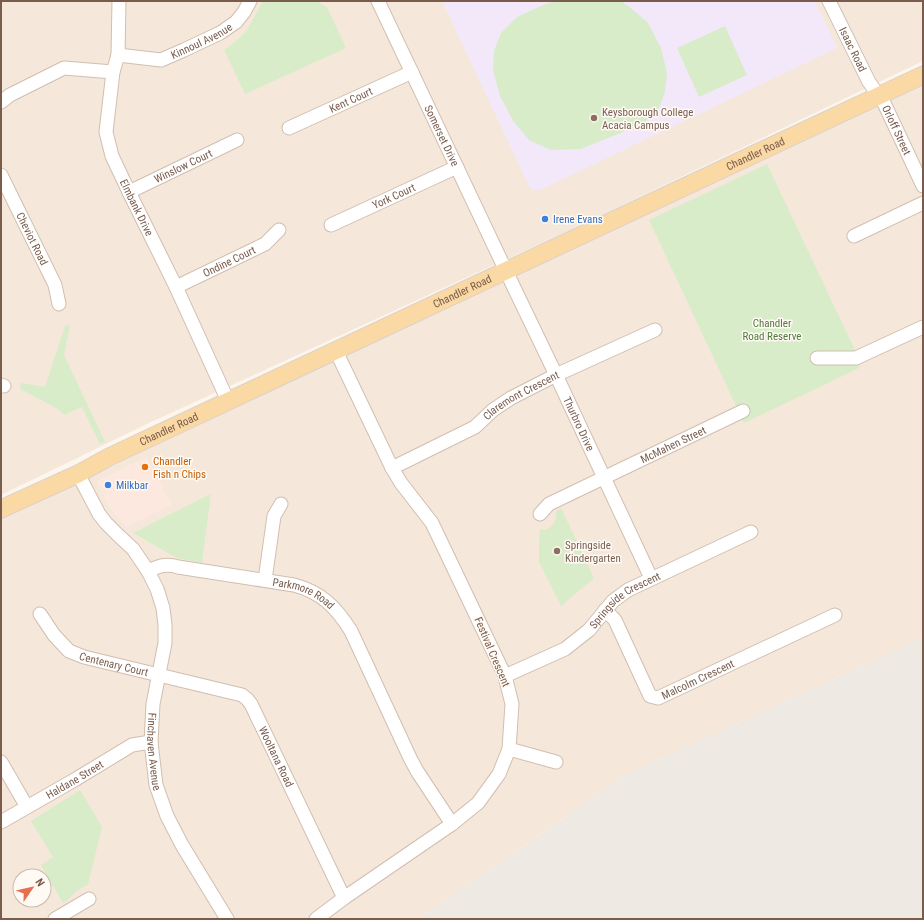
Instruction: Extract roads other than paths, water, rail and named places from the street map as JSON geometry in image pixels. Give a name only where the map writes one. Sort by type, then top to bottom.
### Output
[{"type":"main road","name":"Chandler Road","points":[[1,509],[78,474],[109,457],[923,74]]},
{"type":"street","name":"Elmbank Drive","points":[[119,1],[118,56],[113,72],[106,132],[112,156],[176,287],[228,401]]},
{"type":"street","name":"Kinnoul Avenue","points":[[118,56],[161,60],[220,33],[236,22],[250,1]]},
{"type":"street","name":"Somerset Drive","points":[[378,1],[506,271]]},
{"type":"street","name":"Isaac Road","points":[[830,1],[869,82],[878,96]]},
{"type":"street","points":[[1,102],[10,95],[64,68],[113,72]]},
{"type":"street","name":"Kent Court","points":[[289,128],[412,72]]},
{"type":"street","name":"Orloff Street","points":[[878,96],[884,103],[923,186]]},
{"type":"street","name":"Winslow Court","points":[[129,192],[237,140]]},
{"type":"street","name":"York Court","points":[[331,225],[457,167]]},
{"type":"street","name":"Cheviot Road","points":[[1,175],[54,285],[59,304]]},
{"type":"street","points":[[854,236],[923,203]]},
{"type":"street","name":"Ondine Court","points":[[176,287],[264,244],[279,230]]},
{"type":"street","name":"Thurbro Drive","points":[[506,271],[651,578]]},
{"type":"street","points":[[817,358],[856,358],[923,327]]},
{"type":"street","name":"Claremont Crescent","points":[[392,468],[475,427],[493,410],[511,398],[556,375],[655,330]]},
{"type":"street","name":"Festival Crescent","points":[[316,919],[452,824],[478,803],[499,774],[509,749],[512,704],[505,676],[432,523],[401,483],[392,468],[336,351]]},
{"type":"street","name":"McMahen Street","points":[[540,514],[549,504],[743,411]]},
{"type":"street","points":[[78,474],[99,514],[133,550],[148,571]]},
{"type":"street","points":[[265,580],[274,516],[281,504]]},
{"type":"street","name":"Springside Crescent","points":[[505,676],[565,649],[589,630],[613,601],[628,590],[750,532]]},
{"type":"street","name":"Parkmore Road","points":[[148,571],[160,566],[170,565],[294,585],[306,588],[329,603],[344,620],[351,631],[411,760],[452,824]]},
{"type":"street","name":"Finchaven Avenue","points":[[148,571],[157,590],[163,608],[165,625],[165,643],[153,704],[151,742],[156,785],[167,816],[182,845],[227,919]]},
{"type":"street","name":"Malcolm Crescent","points":[[605,610],[615,620],[650,696],[658,698],[835,615]]},
{"type":"street","name":"Centenary Court","points":[[40,614],[54,635],[69,651],[84,657],[158,675]]},
{"type":"street","name":"Wooltana Road","points":[[158,675],[242,696],[247,699],[251,704],[344,898]]},
{"type":"street","name":"Haldane Street","points":[[1,822],[76,780],[132,745],[151,742]]},
{"type":"street","points":[[509,749],[556,762]]},
{"type":"street","points":[[1,762],[27,807]]},
{"type":"street","points":[[56,919],[89,899]]},
{"type":"place","name":"Keysborough College Acacia Campus","points":[[594,118]]},
{"type":"place","name":"Irene Evans","points":[[545,219]]},
{"type":"place","name":"Chandler Fish n Chips","points":[[145,467]]},
{"type":"place","name":"Milkbar","points":[[108,485]]},
{"type":"place","name":"Springside Kindergarten","points":[[557,551]]},
{"type":"park label","name":"Chandler Road Reserve","points":[[772,329]]}]
